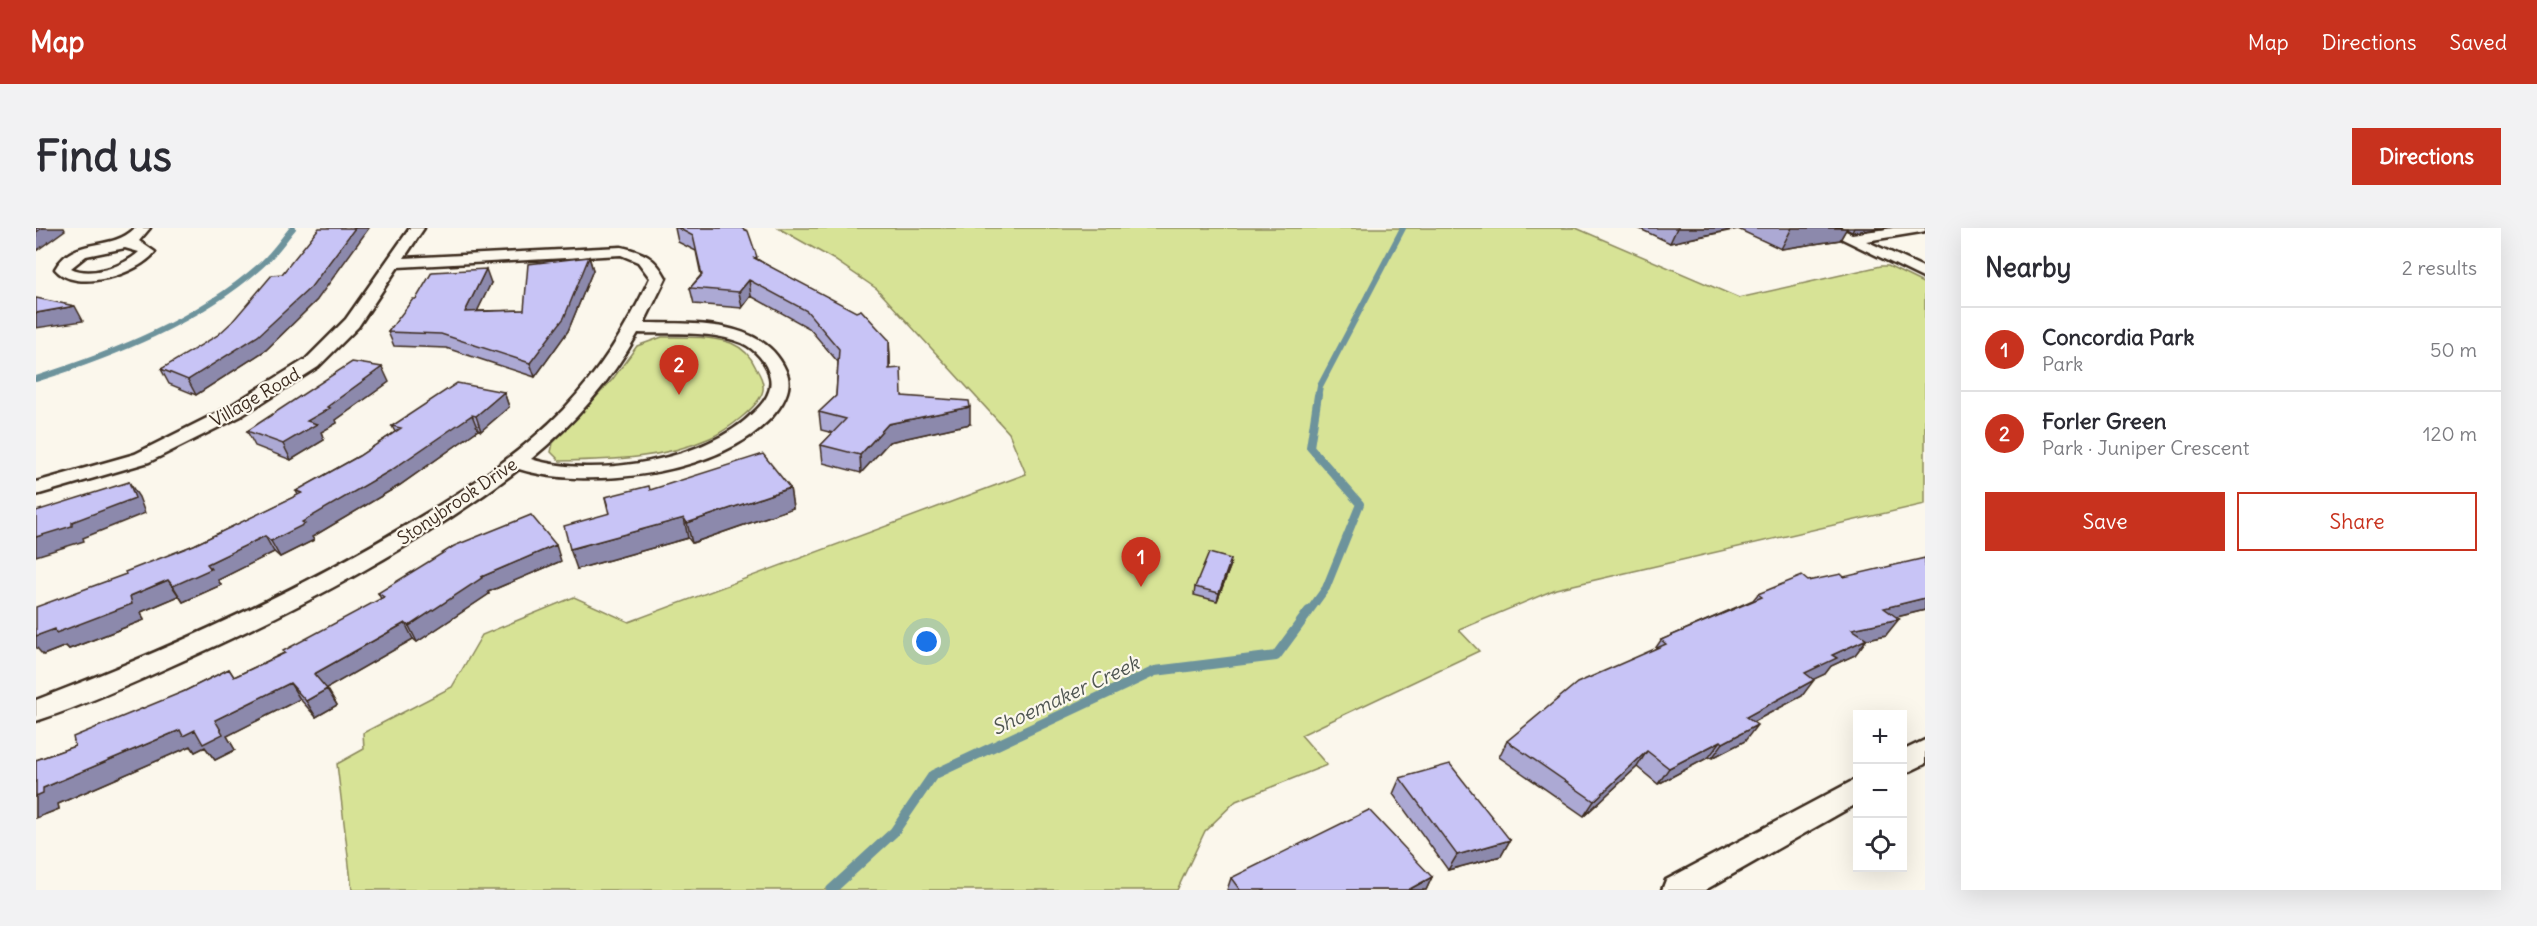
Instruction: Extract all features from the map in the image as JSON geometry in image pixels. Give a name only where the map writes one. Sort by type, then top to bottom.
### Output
[{"type":"street","points":[[125,244],[143,228]]},
{"type":"street","name":"Village Road","points":[[36,489],[142,458],[234,412],[303,369],[352,323],[417,228]]},
{"type":"street","points":[[1827,228],[1925,274]]},
{"type":"street","points":[[1850,239],[1921,228]]},
{"type":"street","name":"Stonybrook Drive","points":[[36,711],[133,674],[272,610],[377,555],[518,462],[586,395],[632,328],[657,278],[651,263],[639,255],[621,251],[395,263]]},
{"type":"street","points":[[518,462],[554,472],[588,472],[630,469],[676,460],[707,450],[745,432],[766,413],[776,398],[780,388],[778,373],[770,358],[761,346],[743,337],[687,329],[632,328]]},
{"type":"street","points":[[1907,761],[1925,751]]},
{"type":"street","points":[[1677,890],[1853,791]]},
{"type":"green space","points":[[778,228],[1576,228],[1739,298],[1888,266],[1925,284],[1925,504],[1556,589],[1459,630],[1479,651],[1301,735],[1327,765],[1236,801],[1205,831],[1177,890],[352,890],[337,764],[364,749],[363,733],[452,687],[482,635],[574,597],[629,622],[1026,474],[1009,433],[877,289],[833,259]]},
{"type":"green space","points":[[662,337],[714,339],[739,347],[749,356],[762,381],[763,390],[756,404],[724,430],[692,445],[636,457],[560,461],[551,452],[553,443],[612,380],[637,346]]},
{"type":"building","points":[[319,228],[355,228],[311,287],[258,336],[188,380],[161,369],[218,335],[272,275],[282,274]]},
{"type":"building","points":[[678,228],[741,228],[748,231],[757,257],[754,258],[856,312],[861,310],[889,340],[889,369],[901,368],[902,396],[969,401],[970,407],[888,424],[860,455],[821,445],[846,419],[819,412],[836,396],[839,349],[807,311],[749,280],[739,292],[690,288],[702,275],[693,236]]},
{"type":"building","points":[[589,257],[564,318],[530,363],[441,334],[388,332],[413,299],[416,299],[432,272],[486,269],[465,312],[524,310],[528,264]]},
{"type":"building","points":[[36,298],[75,306],[36,313]]},
{"type":"building","points":[[352,362],[382,367],[327,407],[330,408],[307,421],[317,424],[283,444],[247,431]]},
{"type":"building","points":[[457,383],[504,392],[476,416],[472,415],[393,469],[302,522],[305,524],[271,541],[265,536],[207,564],[211,569],[173,586],[168,580],[130,596],[132,604],[56,633],[55,629],[36,636],[36,607],[126,574],[125,572],[194,545],[302,493],[296,491],[359,456],[401,428],[392,426]]},
{"type":"building","points":[[763,454],[790,488],[687,523],[684,518],[570,549],[564,526],[610,513],[605,497],[649,486],[650,490]]},
{"type":"building","points":[[129,482],[135,498],[72,522],[72,526],[36,537],[36,511]]},
{"type":"building","points":[[531,515],[556,545],[481,577],[409,626],[405,623],[314,674],[327,689],[306,701],[290,683],[215,720],[223,734],[203,744],[195,730],[183,736],[180,730],[43,788],[43,793],[36,796],[36,760],[75,746],[73,737],[185,691],[229,669],[234,677],[285,653],[283,651],[384,597],[378,593],[454,546]]},
{"type":"building","points":[[1209,553],[1231,559],[1219,593],[1195,587]]},
{"type":"building","points":[[1925,558],[1925,598],[1884,608],[1899,619],[1852,629],[1867,639],[1832,655],[1837,658],[1805,673],[1814,680],[1746,717],[1757,725],[1669,768],[1647,751],[1594,801],[1507,741],[1577,683],[1666,644],[1661,640],[1762,597],[1758,594],[1802,576],[1808,581],[1841,574],[1844,577]]},
{"type":"building","points":[[1450,764],[1510,840],[1457,855],[1400,778]]},
{"type":"building","points":[[1369,810],[1432,877],[1408,890],[1240,890],[1231,878]]},
{"type":"waterway","points":[[36,379],[125,347],[210,303],[236,286],[260,266],[293,228]]},
{"type":"waterway","name":"Shoemaker Creek","points":[[1318,397],[1320,386],[1403,228]]},
{"type":"waterway","name":"Shoemaker Creek","points":[[1308,613],[1326,588],[1360,504],[1310,447],[1318,395]]},
{"type":"waterway","name":"Shoemaker Creek","points":[[831,890],[894,832],[933,775],[1155,671],[1276,656],[1309,611]]},
{"type":"place","name":"Forler Green","points":[[679,395]]},
{"type":"place","name":"Concordia Park","points":[[1141,587]]}]
